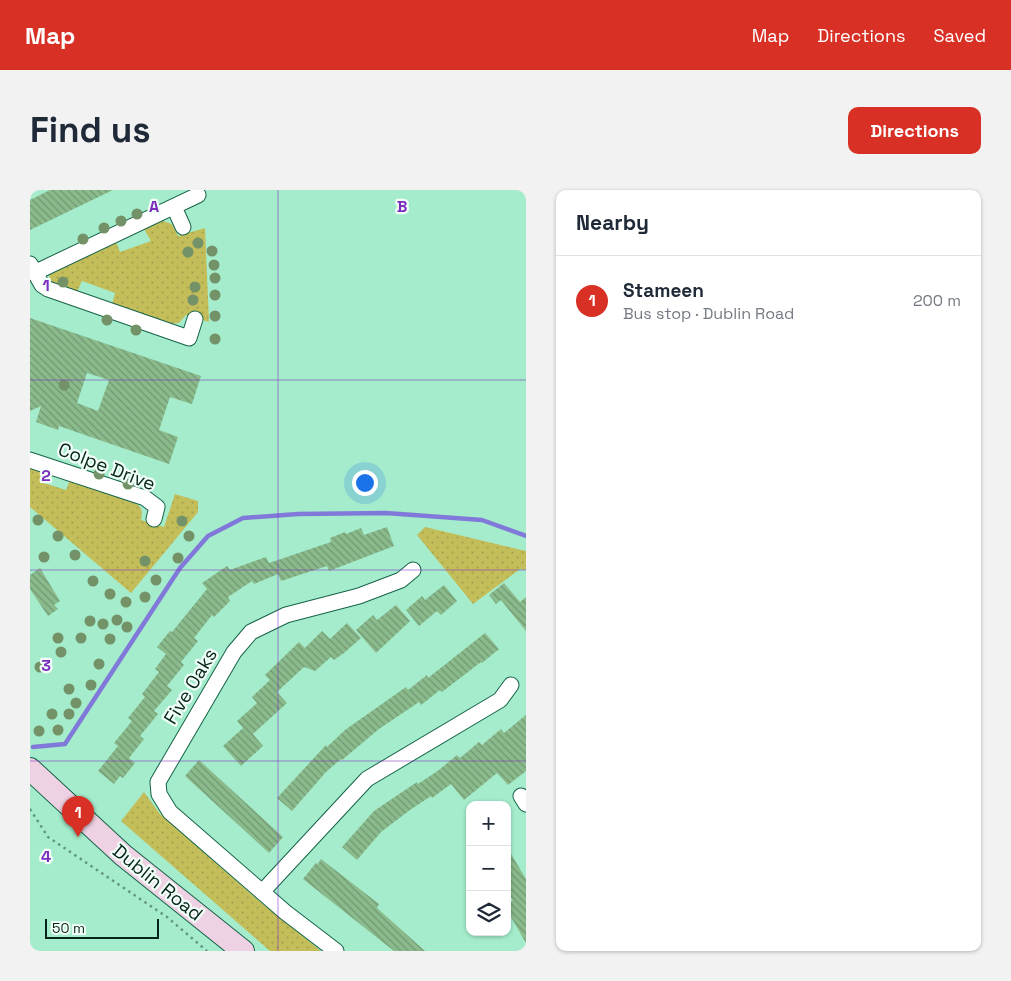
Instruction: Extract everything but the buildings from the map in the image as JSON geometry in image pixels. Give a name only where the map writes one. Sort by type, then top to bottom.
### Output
[{"type":"main road","name":"Dublin Road","points":[[32,778],[123,855],[243,951]]},
{"type":"street","points":[[195,319],[189,338],[48,290],[32,268],[198,195]]},
{"type":"street","points":[[174,207],[183,227]]},
{"type":"street","name":"Colpe Drive","points":[[30,460],[145,498],[157,506],[154,518]]},
{"type":"street","name":"Five Oaks","points":[[336,951],[262,892],[170,812],[159,794],[158,782],[234,652],[250,632],[286,615],[359,596],[401,580],[413,570]]},
{"type":"street","points":[[262,892],[367,779],[500,700],[511,685]]},
{"type":"path","points":[[30,809],[48,836],[167,918],[207,951]]},
{"type":"shaded area","points":[[163,221],[172,224],[178,236],[205,228],[209,322],[186,315],[179,323],[167,324],[112,304],[115,293],[82,281],[77,292],[51,284],[49,275],[52,272],[116,242],[120,252],[151,241],[144,229]]},
{"type":"shaded area","points":[[30,467],[47,472],[44,483],[66,490],[70,480],[133,501],[141,508],[141,520],[164,527],[175,494],[198,501],[198,512],[131,593],[30,507]]},
{"type":"shaded area","points":[[425,527],[526,551],[526,570],[520,569],[473,604],[417,535]]},
{"type":"shaded area","points":[[144,792],[160,814],[258,900],[321,951],[270,951],[121,821]]},
{"type":"waterway","points":[[33,747],[65,744],[180,568],[208,536],[243,518],[298,514],[386,513],[482,520],[526,536]]},
{"type":"place","name":"Stameen","points":[[78,837]]}]
